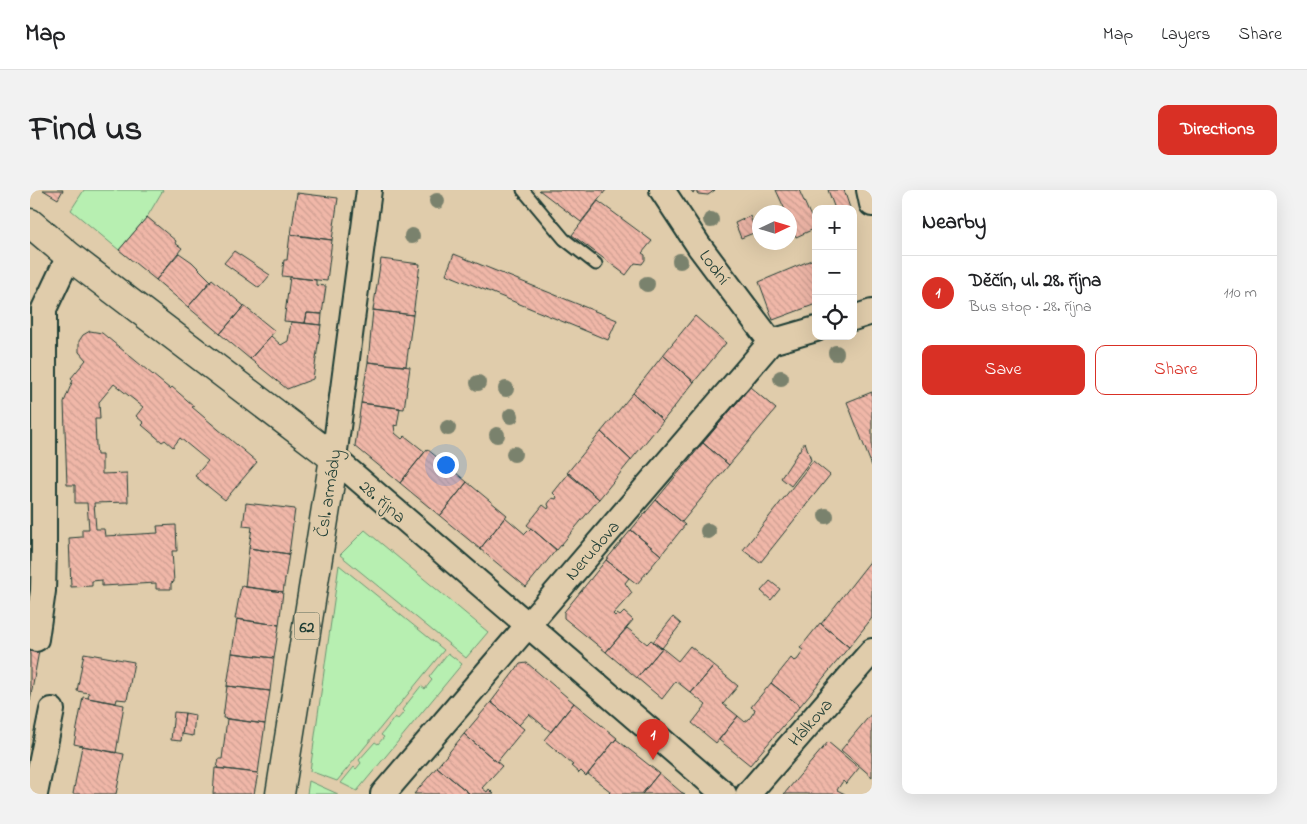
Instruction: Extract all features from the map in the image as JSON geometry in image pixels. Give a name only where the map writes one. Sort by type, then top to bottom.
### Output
[{"type":"main road","name":"28. října","points":[[30,223],[69,256],[334,458]]},
{"type":"main road","name":"Čsl. armády","points":[[280,794],[334,458]]},
{"type":"street","name":"Čsl. armády","points":[[334,458],[369,190]]},
{"type":"street","name":"Lodní","points":[[662,190],[699,246],[771,342]]},
{"type":"street","points":[[869,190],[872,204]]},
{"type":"street","points":[[36,639],[43,591],[37,551],[44,309],[69,256]]},
{"type":"street","points":[[857,317],[872,312]]},
{"type":"street","points":[[771,342],[812,329]]},
{"type":"street","name":"Nerudova","points":[[383,794],[526,625],[771,342]]},
{"type":"street","name":"28. října","points":[[334,458],[724,794]]},
{"type":"street","name":"Hálkova","points":[[748,794],[872,651]]},
{"type":"street","points":[[35,794],[52,710]]},
{"type":"lane","points":[[522,190],[564,239],[596,264]]},
{"type":"green space","points":[[84,190],[163,190],[147,217],[119,250],[71,210]]},
{"type":"green space","points":[[365,530],[488,632],[466,658],[340,555]]},
{"type":"green space","points":[[339,565],[444,650],[337,781],[310,771]]},
{"type":"green space","points":[[448,653],[462,664],[357,791],[341,783],[354,767],[356,769],[361,763],[359,760],[375,742],[378,744],[384,737],[381,735],[395,717],[398,719],[404,712],[402,710],[421,686],[425,689],[432,680],[429,677]]},
{"type":"green space","points":[[309,781],[338,794],[307,794]]},
{"type":"building","points":[[43,190],[63,190],[58,199]]},
{"type":"building","points":[[539,190],[606,190],[581,222]]},
{"type":"building","points":[[691,190],[715,190],[708,195],[698,194],[696,191],[693,193]]},
{"type":"building","points":[[776,190],[799,190],[812,219],[812,230],[797,237],[797,205],[783,205]]},
{"type":"building","points":[[828,190],[844,190],[849,205],[834,205]]},
{"type":"building","points":[[297,193],[338,198],[332,240],[291,235]]},
{"type":"building","points":[[598,201],[652,241],[642,253],[645,255],[645,260],[642,264],[635,263],[626,275],[572,235]]},
{"type":"building","points":[[750,216],[752,234],[741,238],[735,223]]},
{"type":"building","points":[[147,217],[182,248],[156,280],[119,250]]},
{"type":"building","points":[[290,234],[332,240],[327,281],[282,276],[284,260],[287,260]]},
{"type":"building","points":[[234,251],[270,275],[259,288],[224,263]]},
{"type":"building","points":[[179,253],[192,262],[211,281],[188,307],[156,280]]},
{"type":"building","points":[[454,254],[617,320],[608,340],[446,274]]},
{"type":"building","points":[[381,259],[420,264],[413,315],[373,310]]},
{"type":"building","points":[[812,260],[812,305],[773,320],[759,282]]},
{"type":"building","points":[[290,277],[316,280],[316,285],[326,286],[322,314],[307,313],[305,323],[284,321]]},
{"type":"building","points":[[212,279],[244,306],[220,334],[188,307]]},
{"type":"building","points":[[244,306],[275,331],[250,359],[220,334]]},
{"type":"building","points":[[373,310],[413,315],[406,366],[368,362]]},
{"type":"building","points":[[307,313],[322,314],[321,325],[305,323]]},
{"type":"building","points":[[695,316],[726,343],[694,382],[663,355]]},
{"type":"building","points":[[291,322],[321,325],[313,379],[287,389],[250,359],[271,336],[281,345],[288,341]]},
{"type":"building","points":[[90,331],[102,333],[170,389],[172,387],[194,406],[192,407],[257,462],[225,500],[195,476],[208,461],[180,438],[173,447],[165,440],[162,442],[142,425],[144,423],[136,416],[143,407],[114,384],[99,402],[100,419],[95,419],[96,446],[97,455],[102,455],[102,474],[127,473],[128,502],[94,503],[96,529],[104,529],[105,536],[158,533],[157,526],[176,525],[177,551],[172,551],[174,582],[171,583],[171,589],[156,589],[156,583],[102,586],[102,580],[92,581],[92,586],[71,587],[69,538],[82,537],[82,529],[89,529],[87,503],[75,503],[75,485],[67,485],[64,402],[73,380],[71,378],[86,360],[79,352],[79,341],[83,335]]},
{"type":"building","points":[[663,355],[694,382],[663,421],[633,393]]},
{"type":"building","points":[[368,362],[410,367],[404,409],[361,403]]},
{"type":"building","points":[[750,387],[776,409],[729,465],[703,443]]},
{"type":"building","points":[[872,392],[872,466],[847,402]]},
{"type":"building","points":[[633,393],[663,421],[631,460],[601,432]]},
{"type":"building","points":[[361,403],[400,408],[397,426],[394,425],[395,433],[402,439],[405,436],[425,452],[400,483],[355,446]]},
{"type":"building","points":[[601,432],[631,460],[599,499],[567,473]]},
{"type":"building","points":[[805,442],[811,460],[791,486],[781,478]]},
{"type":"building","points":[[703,443],[729,465],[682,522],[656,500]]},
{"type":"building","points":[[427,449],[467,482],[440,516],[400,483]]},
{"type":"building","points":[[813,461],[830,475],[760,563],[743,550]]},
{"type":"building","points":[[569,473],[599,499],[557,550],[527,525],[543,505],[548,509],[548,504],[552,498],[556,499],[557,497],[553,493]]},
{"type":"building","points":[[467,482],[507,515],[480,549],[440,516]]},
{"type":"building","points":[[656,500],[685,525],[661,555],[631,530]]},
{"type":"building","points":[[246,503],[295,509],[289,554],[249,548],[252,527],[243,526]]},
{"type":"building","points":[[505,517],[525,534],[531,528],[556,550],[526,587],[480,549]]},
{"type":"building","points":[[631,530],[661,555],[637,584],[606,560]]},
{"type":"building","points":[[249,548],[289,554],[283,592],[245,587]]},
{"type":"building","points":[[872,559],[872,618],[849,647],[821,624]]},
{"type":"building","points":[[606,560],[629,578],[625,583],[632,593],[613,614],[620,616],[624,612],[633,620],[606,652],[564,618],[564,612]]},
{"type":"building","points":[[770,581],[780,589],[771,600],[761,591]]},
{"type":"building","points":[[241,586],[283,592],[279,625],[235,619]]},
{"type":"building","points":[[673,617],[681,624],[662,648],[660,648],[653,642]]},
{"type":"building","points":[[237,619],[279,625],[274,658],[232,653]]},
{"type":"building","points":[[820,623],[849,647],[800,706],[771,683],[791,658],[794,661],[797,660],[803,650],[800,648]]},
{"type":"building","points":[[627,628],[647,644],[651,640],[662,648],[637,678],[606,652]]},
{"type":"building","points":[[690,646],[714,666],[691,693],[676,681],[662,699],[637,678],[662,648],[678,661]]},
{"type":"building","points":[[30,649],[39,651],[30,700]]},
{"type":"building","points":[[84,653],[134,662],[127,700],[117,699],[116,703],[88,698],[89,693],[77,691]]},
{"type":"building","points":[[232,653],[274,658],[270,691],[227,686]]},
{"type":"building","points":[[527,663],[574,703],[551,732],[529,714],[519,725],[491,702],[520,664]]},
{"type":"building","points":[[714,666],[738,686],[723,704],[738,716],[716,743],[692,723],[706,705],[691,693]]},
{"type":"building","points":[[771,683],[800,706],[750,765],[719,740],[738,716],[745,722],[749,719],[755,709],[751,707]]},
{"type":"building","points":[[227,686],[270,691],[265,724],[223,718]]},
{"type":"building","points":[[83,697],[124,705],[116,753],[74,744]]},
{"type":"building","points":[[491,702],[524,729],[497,762],[464,734]]},
{"type":"building","points":[[574,703],[617,738],[586,776],[581,771],[579,773],[571,766],[573,765],[544,740]]},
{"type":"building","points":[[174,712],[185,713],[181,741],[171,740]]},
{"type":"building","points":[[185,713],[195,715],[193,736],[182,734]]},
{"type":"building","points":[[872,713],[872,777],[841,750]]},
{"type":"building","points":[[227,719],[265,724],[258,773],[217,768],[219,759],[222,759]]},
{"type":"building","points":[[464,734],[502,766],[482,788],[487,792],[489,789],[494,794],[470,794],[437,767]]},
{"type":"building","points":[[616,739],[659,773],[642,794],[609,794],[610,791],[588,774]]},
{"type":"building","points":[[828,742],[859,768],[846,784],[843,781],[837,790],[845,794],[784,794]]},
{"type":"building","points":[[82,746],[124,754],[116,794],[73,794]]},
{"type":"building","points":[[437,767],[470,794],[414,794]]},
{"type":"building","points":[[215,768],[258,773],[254,794],[213,794]]},
{"type":"building","points":[[659,773],[681,792],[685,794],[642,794]]},
{"type":"place","name":"Děčín, ul. 28. října","points":[[653,760]]}]
